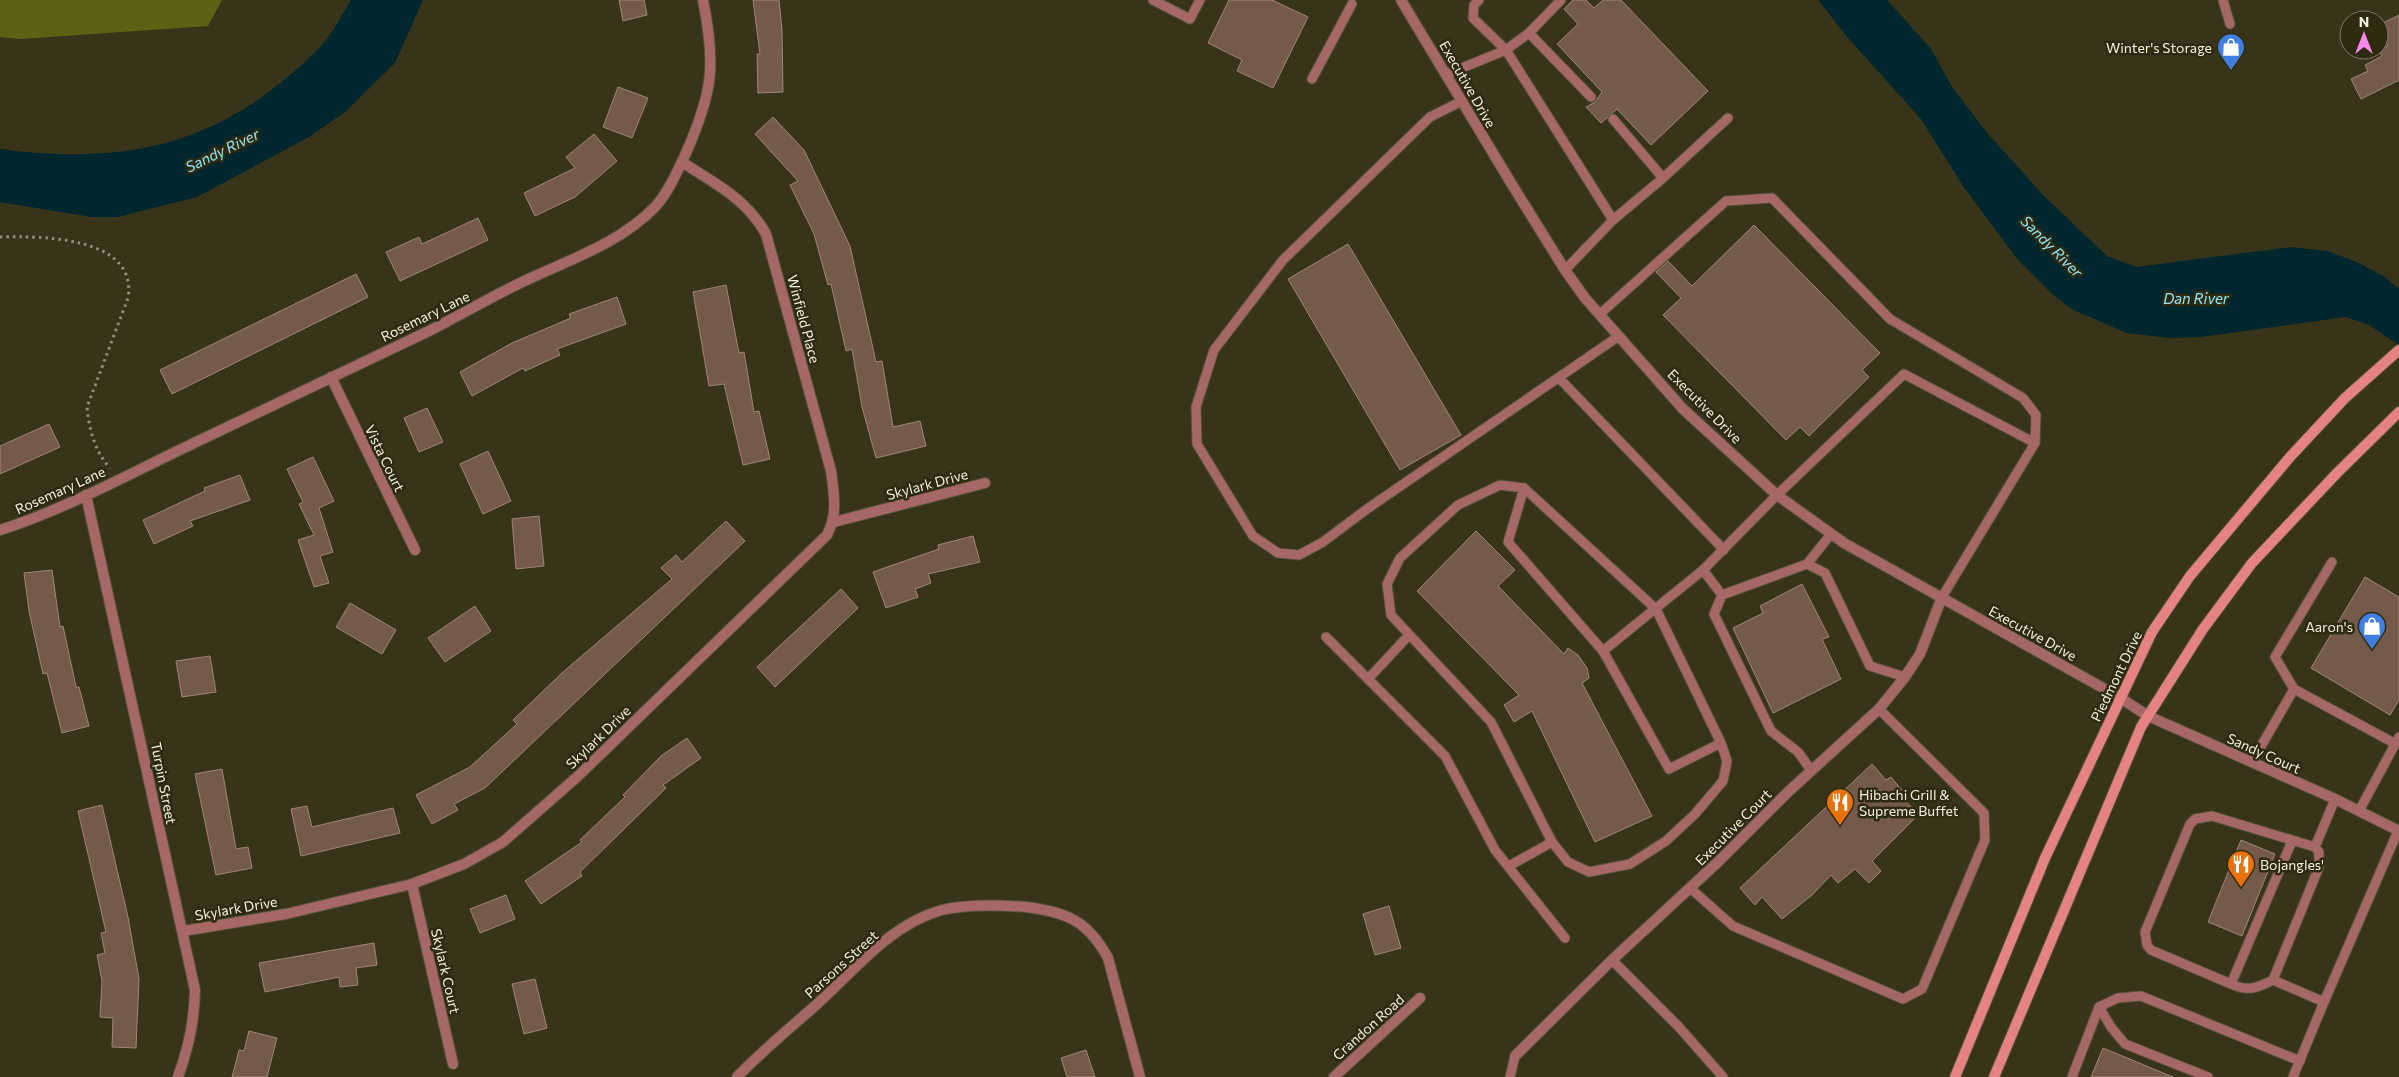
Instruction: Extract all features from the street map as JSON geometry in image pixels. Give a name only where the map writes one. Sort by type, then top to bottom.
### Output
[{"type":"main road","name":"Piedmont Drive","points":[[1955,1077],[2045,858],[2119,697],[2152,632],[2190,576],[2290,456],[2345,398],[2399,350]]},
{"type":"main road","points":[[1994,1077],[2141,727],[2203,629],[2252,563],[2337,473],[2399,412]]},
{"type":"street","name":"Rosemary Lane","points":[[0,530],[86,494],[430,330],[516,285],[601,246],[624,232],[656,206],[682,162],[701,119],[708,96],[711,66],[710,36],[703,0]]},
{"type":"street","name":"Executive Drive","points":[[1401,0],[1447,74],[1510,183],[1566,270],[1600,314],[1683,408],[1777,494],[1832,534],[2119,697]]},
{"type":"street","name":"Winfield Place","points":[[682,162],[742,201],[756,216],[766,234],[826,448],[836,505],[834,522]]},
{"type":"street","name":"Vista Court","points":[[331,377],[415,550]]},
{"type":"street","name":"Skylark Drive","points":[[183,931],[286,914],[412,884],[464,864],[503,842],[528,822],[747,610],[792,570],[827,535],[834,522],[985,483]]},
{"type":"street","name":"Turpin Street","points":[[86,494],[195,990],[194,1022],[188,1049],[178,1077]]},
{"type":"street","name":"Executive Court","points":[[1515,1056],[1612,960],[1690,888],[1811,770],[1879,709],[1905,677],[1920,654],[1942,597]]},
{"type":"street","name":"Sandy Court","points":[[2119,697],[2148,716],[2335,799],[2398,831]]},
{"type":"street","name":"Skylark Court","points":[[412,884],[453,1064]]},
{"type":"street","name":"Parsons Street","points":[[737,1077],[767,1046],[816,1005],[888,939],[914,923],[942,910],[1013,906],[1052,910],[1070,916],[1086,927],[1099,941],[1108,958],[1140,1077]]},
{"type":"street","name":"Crandon Road","points":[[1334,1077],[1420,998]]},
{"type":"lane","points":[[1154,0],[1190,19],[1200,0]]},
{"type":"lane","points":[[1478,0],[1474,5],[1473,18],[1506,50],[1613,220]]},
{"type":"lane","points":[[1447,74],[1506,50],[1529,33],[1561,0]]},
{"type":"lane","points":[[2223,0],[2230,24]]},
{"type":"lane","points":[[1312,79],[1350,1]]},
{"type":"lane","points":[[1529,33],[1591,96]]},
{"type":"lane","points":[[1462,101],[1430,117],[1283,260],[1214,350],[1196,406],[1197,444],[1253,536],[1278,553],[1299,555],[1323,542],[1367,509],[1560,379],[1619,336]]},
{"type":"lane","points":[[1566,270],[1613,220],[1663,178],[1728,118]]},
{"type":"lane","points":[[1613,119],[1663,178]]},
{"type":"lane","points":[[1600,314],[1726,201],[1772,198],[1890,319],[2023,398],[2036,415],[2035,443],[1942,597]]},
{"type":"lane","points":[[1603,651],[1704,570],[1777,494],[1904,374],[2035,443]]},
{"type":"lane","points":[[1560,379],[1724,550]]},
{"type":"lane","points":[[1500,485],[1524,488],[1656,610],[1721,742],[1727,761],[1723,781],[1695,814],[1666,841],[1630,864],[1589,872],[1568,862],[1552,842],[1491,722],[1391,615],[1388,584],[1400,558],[1458,505],[1500,485]]},
{"type":"lane","points":[[1524,488],[1508,542],[1603,651],[1669,769],[1721,742]]},
{"type":"lane","points":[[1811,770],[1798,752],[1771,731],[1714,614],[1722,594],[1807,564],[1832,534]]},
{"type":"lane","points":[[2332,562],[2275,657],[2294,689],[2396,740],[2359,811]]},
{"type":"lane","points":[[1807,564],[1825,573],[1870,666],[1905,677]]},
{"type":"lane","points":[[1704,570],[1722,594]]},
{"type":"lane","points":[[1368,679],[1409,635]]},
{"type":"lane","points":[[1326,637],[1445,756],[1495,850],[1565,938]]},
{"type":"lane","points":[[2252,762],[2294,689]]},
{"type":"lane","points":[[1690,888],[1732,926],[1903,999],[1922,989],[1985,840],[1984,813],[1879,709]]},
{"type":"lane","points":[[2315,847],[2335,799]]},
{"type":"lane","points":[[2212,816],[2315,847],[2319,852],[2319,866],[2273,980],[2253,989],[2242,989],[2150,950],[2144,932],[2186,833],[2195,818],[2212,816]]},
{"type":"lane","points":[[2293,1077],[2398,831]]},
{"type":"lane","points":[[2231,984],[2292,841]]},
{"type":"lane","points":[[1509,866],[1552,842]]},
{"type":"lane","points":[[1612,960],[1678,1026],[1723,1077]]},
{"type":"lane","points":[[2273,980],[2324,1002]]},
{"type":"lane","points":[[2072,1077],[2099,1007],[2118,998],[2141,996],[2300,1061]]},
{"type":"lane","points":[[2099,1007],[2111,1027],[2125,1044],[2208,1077]]},
{"type":"lane","points":[[1510,1077],[1515,1056]]},
{"type":"path","points":[[0,237],[38,236],[85,245],[100,250],[114,258],[127,274],[130,285],[128,298],[87,407],[89,425],[96,446],[108,465],[120,478]]},
{"type":"shaded area","points":[[0,0],[222,0],[208,26],[21,39],[0,37]]},
{"type":"water","name":"Sandy River","points":[[351,0],[423,0],[395,63],[345,112],[309,137],[197,197],[118,217],[92,217],[0,202],[0,149],[76,154],[113,152],[148,147],[182,138],[216,124],[248,106],[280,83],[316,51],[327,39]]},
{"type":"water","name":"Dan River","points":[[1818,0],[1887,0],[1931,49],[1952,87],[1988,134],[2045,197],[2107,256],[2136,267],[2291,247],[2327,251],[2357,262],[2385,277],[2399,289],[2399,345],[2369,325],[2346,317],[2202,337],[2170,338],[2127,333],[2073,310],[2052,294],[2018,260],[1963,186],[1921,119],[1848,38]]},
{"type":"building","points":[[619,0],[644,0],[647,15],[623,21]]},
{"type":"building","points":[[753,0],[779,0],[782,30],[783,92],[758,93],[757,54],[760,54]]},
{"type":"building","points":[[1229,0],[1272,0],[1308,17],[1273,88],[1237,71],[1242,60],[1208,43]]},
{"type":"building","points":[[1573,0],[1586,0],[1594,8],[1603,0],[1621,0],[1708,91],[1651,145],[1617,109],[1601,123],[1586,107],[1595,102],[1602,92],[1557,44],[1578,24],[1564,9]]},
{"type":"building","points":[[2399,15],[2399,80],[2361,99],[2351,79],[2368,71],[2365,65],[2374,60],[2389,60],[2389,20]]},
{"type":"building","points":[[618,87],[648,98],[632,138],[603,127]]},
{"type":"building","points":[[773,117],[804,150],[850,246],[876,362],[882,361],[893,427],[920,421],[926,446],[876,458],[862,407],[852,349],[846,351],[831,284],[828,285],[814,234],[790,185],[798,181],[755,134]]},
{"type":"building","points":[[594,134],[617,161],[575,197],[535,216],[524,193],[575,168],[566,157]]},
{"type":"building","points":[[478,218],[488,240],[400,281],[386,252],[419,237],[422,244]]},
{"type":"building","points":[[1754,225],[1880,353],[1862,370],[1869,377],[1809,436],[1800,427],[1786,440],[1663,315],[1681,298],[1656,272],[1668,261],[1692,286]]},
{"type":"building","points":[[1348,244],[1461,435],[1400,470],[1288,279]]},
{"type":"building","points":[[356,274],[368,297],[172,394],[160,370]]},
{"type":"building","points":[[726,285],[739,353],[744,352],[754,412],[759,411],[770,459],[743,465],[724,384],[709,386],[693,292]]},
{"type":"building","points":[[617,297],[626,324],[557,349],[560,355],[525,371],[523,368],[472,396],[460,372],[512,343],[571,318],[569,314]]},
{"type":"building","points":[[427,408],[443,442],[419,452],[404,418]]},
{"type":"building","points":[[49,424],[60,447],[0,474],[0,446]]},
{"type":"building","points":[[488,451],[511,501],[483,514],[460,464]]},
{"type":"building","points":[[313,457],[334,501],[319,508],[333,552],[320,556],[329,583],[314,587],[298,540],[314,535],[299,504],[303,502],[287,469]]},
{"type":"building","points":[[240,475],[250,500],[190,521],[193,526],[154,544],[143,520],[205,491],[204,488]]},
{"type":"building","points":[[539,516],[544,566],[516,569],[512,519]]},
{"type":"building","points":[[726,521],[745,541],[485,788],[454,804],[458,810],[432,824],[416,795],[470,767],[517,724],[513,720],[563,672],[672,579],[661,568],[676,555],[682,562]]},
{"type":"building","points":[[1476,531],[1515,570],[1498,586],[1564,654],[1568,648],[1578,655],[1587,668],[1589,678],[1582,683],[1652,816],[1595,842],[1532,711],[1514,722],[1504,705],[1519,695],[1417,591]]},
{"type":"building","points":[[973,536],[980,562],[928,574],[931,583],[915,589],[918,597],[886,608],[873,572],[939,549],[938,545]]},
{"type":"building","points":[[52,570],[60,627],[63,626],[76,687],[79,687],[89,726],[62,733],[47,673],[43,674],[29,611],[24,573]]},
{"type":"building","points":[[2365,577],[2399,597],[2399,700],[2390,715],[2311,668]]},
{"type":"building","points":[[1802,584],[1829,637],[1822,639],[1841,679],[1773,713],[1733,628],[1763,613],[1760,606]]},
{"type":"building","points":[[841,589],[858,608],[775,687],[757,667]]},
{"type":"building","points":[[350,603],[396,630],[382,654],[336,627]]},
{"type":"building","points":[[475,606],[491,631],[445,662],[428,638]]},
{"type":"building","points":[[210,656],[216,692],[182,697],[176,661]]},
{"type":"building","points":[[687,738],[701,758],[663,785],[666,788],[580,872],[582,876],[541,904],[525,881],[582,842],[580,840],[625,797],[623,795],[661,756]]},
{"type":"building","points":[[1872,764],[1886,780],[1891,777],[1905,794],[1901,797],[1919,814],[1872,861],[1881,871],[1869,883],[1855,869],[1838,883],[1831,875],[1812,895],[1782,919],[1762,897],[1755,905],[1740,888]]},
{"type":"building","points":[[222,769],[236,849],[248,847],[252,868],[216,875],[195,774]]},
{"type":"building","points":[[102,805],[128,917],[139,979],[136,1048],[112,1047],[113,1018],[100,1017],[102,981],[97,955],[105,953],[101,933],[106,932],[78,811]]},
{"type":"building","points":[[307,806],[312,827],[393,808],[400,833],[301,856],[291,809]]},
{"type":"building","name":"Bojangles'","points":[[2241,840],[2275,854],[2242,936],[2208,922]]},
{"type":"building","points":[[506,895],[515,919],[480,933],[470,909]]},
{"type":"building","points":[[1389,906],[1401,948],[1375,955],[1363,914]]},
{"type":"building","points":[[374,943],[377,965],[356,968],[358,985],[340,987],[339,977],[265,992],[259,963]]},
{"type":"building","points":[[535,979],[547,1028],[524,1034],[512,984]]},
{"type":"building","points":[[249,1031],[277,1038],[267,1077],[232,1077],[239,1050],[244,1051]]},
{"type":"building","points":[[2103,1048],[2173,1077],[2091,1077]]},
{"type":"building","points":[[1086,1050],[1095,1077],[1067,1077],[1061,1058]]},
{"type":"place","name":"Winter's Storage","points":[[2231,71]]},
{"type":"place","name":"Aaron's","points":[[2372,650]]},
{"type":"place","name":"Hibachi Grill & Supreme Buffet","points":[[1840,826]]},
{"type":"place","name":"Bojangles'","points":[[2241,888]]}]
